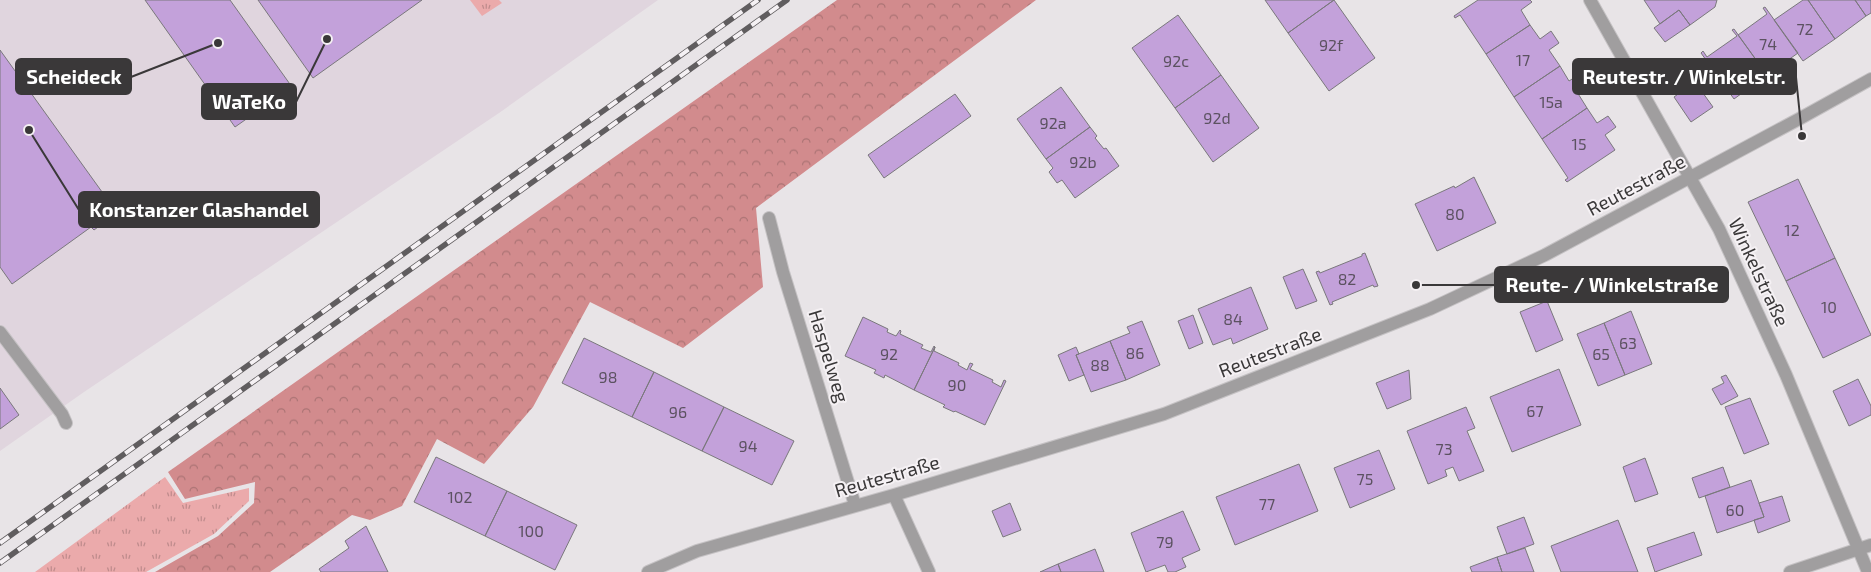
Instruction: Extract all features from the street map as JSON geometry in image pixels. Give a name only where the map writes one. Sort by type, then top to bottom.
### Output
[{"type":"street","name":"Winkelstraße","points":[[1590,0],[1719,229],[1865,547],[1868,572]]},
{"type":"street","name":"Reutestraße","points":[[648,572],[697,551],[894,495],[1164,414],[1430,309],[1545,255],[1799,120],[1871,79]]},
{"type":"street","name":"Haspelweg","points":[[769,218],[783,272],[855,505]]},
{"type":"street","points":[[0,332],[62,414],[66,423]]},
{"type":"street","points":[[894,495],[929,572]]},
{"type":"street","points":[[1790,572],[1865,547]]},
{"type":"shaded area","points":[[0,0],[658,0],[499,113],[84,392],[0,451]]},
{"type":"green space","points":[[470,0],[499,0],[502,3],[482,16]]},
{"type":"green space","points":[[837,0],[1036,0],[756,208],[763,287],[683,348],[590,302],[533,407],[484,464],[437,439],[402,506],[370,520],[352,515],[270,572],[155,572],[218,536],[254,503],[255,482],[185,499],[168,472]]},
{"type":"green space","points":[[165,477],[183,503],[249,488],[249,501],[214,534],[146,572],[35,572]]},
{"type":"building","points":[[145,0],[230,0],[292,87],[235,127]]},
{"type":"building","points":[[258,0],[422,0],[313,78]]},
{"type":"building","points":[[1265,0],[1334,0],[1288,33]]},
{"type":"building","points":[[1334,0],[1375,58],[1329,91],[1288,33]]},
{"type":"building","points":[[1478,0],[1530,0],[1532,2],[1521,10],[1530,25],[1486,54],[1460,15],[1455,18],[1454,16]]},
{"type":"building","points":[[1644,0],[1717,0],[1715,7],[1690,25],[1679,10],[1660,24]]},
{"type":"building","points":[[1803,0],[1808,0],[1835,39],[1803,61],[1774,20]]},
{"type":"building","points":[[1808,0],[1855,0],[1866,16],[1835,39]]},
{"type":"building","points":[[1855,0],[1871,0],[1871,13],[1866,16]]},
{"type":"building","points":[[1765,7],[1798,53],[1767,75],[1738,35],[1767,14],[1763,8]]},
{"type":"building","points":[[1679,10],[1690,25],[1665,42],[1654,28]]},
{"type":"building","points":[[1178,15],[1221,75],[1175,108],[1132,48]]},
{"type":"building","points":[[1530,25],[1540,39],[1551,31],[1559,43],[1549,50],[1560,66],[1514,97],[1486,54]]},
{"type":"building","points":[[1734,29],[1767,75],[1734,99],[1701,53],[1703,51],[1707,57],[1737,36],[1732,30]]},
{"type":"building","points":[[0,50],[115,210],[96,224],[98,227],[94,230],[91,227],[12,284],[0,267]]},
{"type":"building","points":[[1560,66],[1569,81],[1580,74],[1587,85],[1577,92],[1587,108],[1542,139],[1514,97]]},
{"type":"building","points":[[1221,75],[1259,128],[1213,162],[1175,108]]},
{"type":"building","points":[[1695,82],[1713,107],[1691,122],[1674,97]]},
{"type":"building","points":[[1061,87],[1090,127],[1046,159],[1017,119]]},
{"type":"building","points":[[955,94],[971,116],[884,178],[868,155]]},
{"type":"building","points":[[1587,108],[1597,123],[1608,116],[1616,127],[1605,135],[1615,150],[1567,182],[1565,180],[1568,178],[1542,139]]},
{"type":"building","points":[[1090,127],[1097,136],[1095,138],[1104,149],[1106,148],[1119,166],[1075,198],[1062,180],[1057,183],[1049,172],[1053,168],[1046,159]]},
{"type":"building","points":[[1474,177],[1496,223],[1437,251],[1415,204],[1454,186],[1455,188]]},
{"type":"building","points":[[1798,179],[1835,258],[1786,281],[1748,202]]},
{"type":"building","points":[[1365,253],[1378,286],[1374,287],[1373,285],[1332,302],[1333,304],[1330,305],[1316,272],[1319,271],[1320,273],[1362,256]]},
{"type":"building","points":[[1835,258],[1871,335],[1823,358],[1786,281]]},
{"type":"building","points":[[1303,269],[1317,301],[1296,309],[1283,277]]},
{"type":"building","points":[[1251,287],[1268,329],[1233,344],[1231,338],[1213,345],[1198,309]]},
{"type":"building","points":[[1547,301],[1563,340],[1536,352],[1520,312]]},
{"type":"building","points":[[1631,311],[1652,364],[1625,375],[1604,323]]},
{"type":"building","points":[[1193,315],[1203,343],[1189,349],[1178,321]]},
{"type":"building","points":[[863,317],[888,329],[887,332],[896,336],[900,330],[900,334],[923,345],[921,348],[931,352],[935,347],[914,390],[885,375],[884,378],[874,373],[876,370],[845,356]]},
{"type":"building","points":[[1142,321],[1160,365],[1126,380],[1110,341],[1130,333],[1127,327]]},
{"type":"building","points":[[1604,323],[1625,375],[1598,386],[1577,334]]},
{"type":"building","points":[[584,338],[654,372],[632,417],[562,383]]},
{"type":"building","points":[[1110,341],[1126,380],[1091,392],[1076,355]]},
{"type":"building","points":[[935,347],[934,351],[959,363],[958,365],[967,370],[970,363],[973,364],[970,369],[993,380],[992,382],[1001,387],[1004,380],[1006,381],[985,425],[943,407],[945,405],[914,390]]},
{"type":"building","points":[[1076,347],[1079,354],[1076,355],[1084,375],[1069,381],[1058,355]]},
{"type":"building","points":[[1559,369],[1581,425],[1512,452],[1490,397]]},
{"type":"building","points":[[1409,370],[1411,399],[1387,409],[1376,383]]},
{"type":"building","points":[[654,372],[724,407],[702,451],[632,417]]},
{"type":"building","points":[[1726,375],[1738,396],[1721,405],[1712,389],[1724,383],[1721,377]]},
{"type":"building","points":[[1858,379],[1871,406],[1871,415],[1849,426],[1833,391]]},
{"type":"building","points":[[0,388],[19,415],[0,429]]},
{"type":"building","points":[[1750,398],[1769,444],[1744,454],[1725,407]]},
{"type":"building","points":[[724,407],[794,441],[772,485],[702,451]]},
{"type":"building","points":[[1466,407],[1475,428],[1467,431],[1484,471],[1459,481],[1453,467],[1445,470],[1447,476],[1428,484],[1407,431]]},
{"type":"building","points":[[1379,450],[1395,489],[1350,508],[1334,468]]},
{"type":"building","points":[[436,457],[507,491],[485,536],[414,502]]},
{"type":"building","points":[[1645,458],[1658,494],[1635,502],[1623,467]]},
{"type":"building","points":[[1299,464],[1318,511],[1235,545],[1216,497]]},
{"type":"building","points":[[1723,467],[1730,487],[1699,498],[1692,478]]},
{"type":"building","points":[[1751,480],[1764,517],[1717,533],[1705,496]]},
{"type":"building","points":[[507,491],[577,525],[555,570],[485,536]]},
{"type":"building","points":[[1782,496],[1790,521],[1758,533],[1754,520],[1764,517],[1759,503]]},
{"type":"building","points":[[1010,503],[1021,530],[1003,537],[992,511]]},
{"type":"building","points":[[1183,511],[1200,550],[1182,558],[1186,567],[1175,572],[1168,572],[1165,565],[1146,572],[1131,533]]},
{"type":"building","points":[[1524,517],[1534,544],[1507,554],[1497,527]]},
{"type":"building","points":[[1618,520],[1638,572],[1561,572],[1551,546]]},
{"type":"building","points":[[366,526],[388,572],[321,572],[319,569],[349,548],[345,541]]},
{"type":"building","points":[[1694,532],[1702,555],[1655,572],[1647,548]]},
{"type":"building","points":[[1525,548],[1534,572],[1502,572],[1497,557]]},
{"type":"building","points":[[1095,549],[1104,572],[1061,572],[1058,564]]},
{"type":"building","points":[[1497,557],[1502,572],[1472,572],[1470,567]]},
{"type":"building","points":[[1058,564],[1061,572],[1040,572]]},
{"type":"railway","points":[[0,543],[758,0]]},
{"type":"railway","points":[[0,563],[787,0]]},
{"type":"place","name":"WaTeKo","points":[[327,39]]},
{"type":"place","name":"Scheideck","points":[[218,43]]},
{"type":"place","name":"Konstanzer Glashandel","points":[[29,130]]},
{"type":"place","name":"Reutestr. / Winkelstr.","points":[[1802,136]]},
{"type":"place","name":"Reute- / Winkelstraße","points":[[1416,285]]}]
